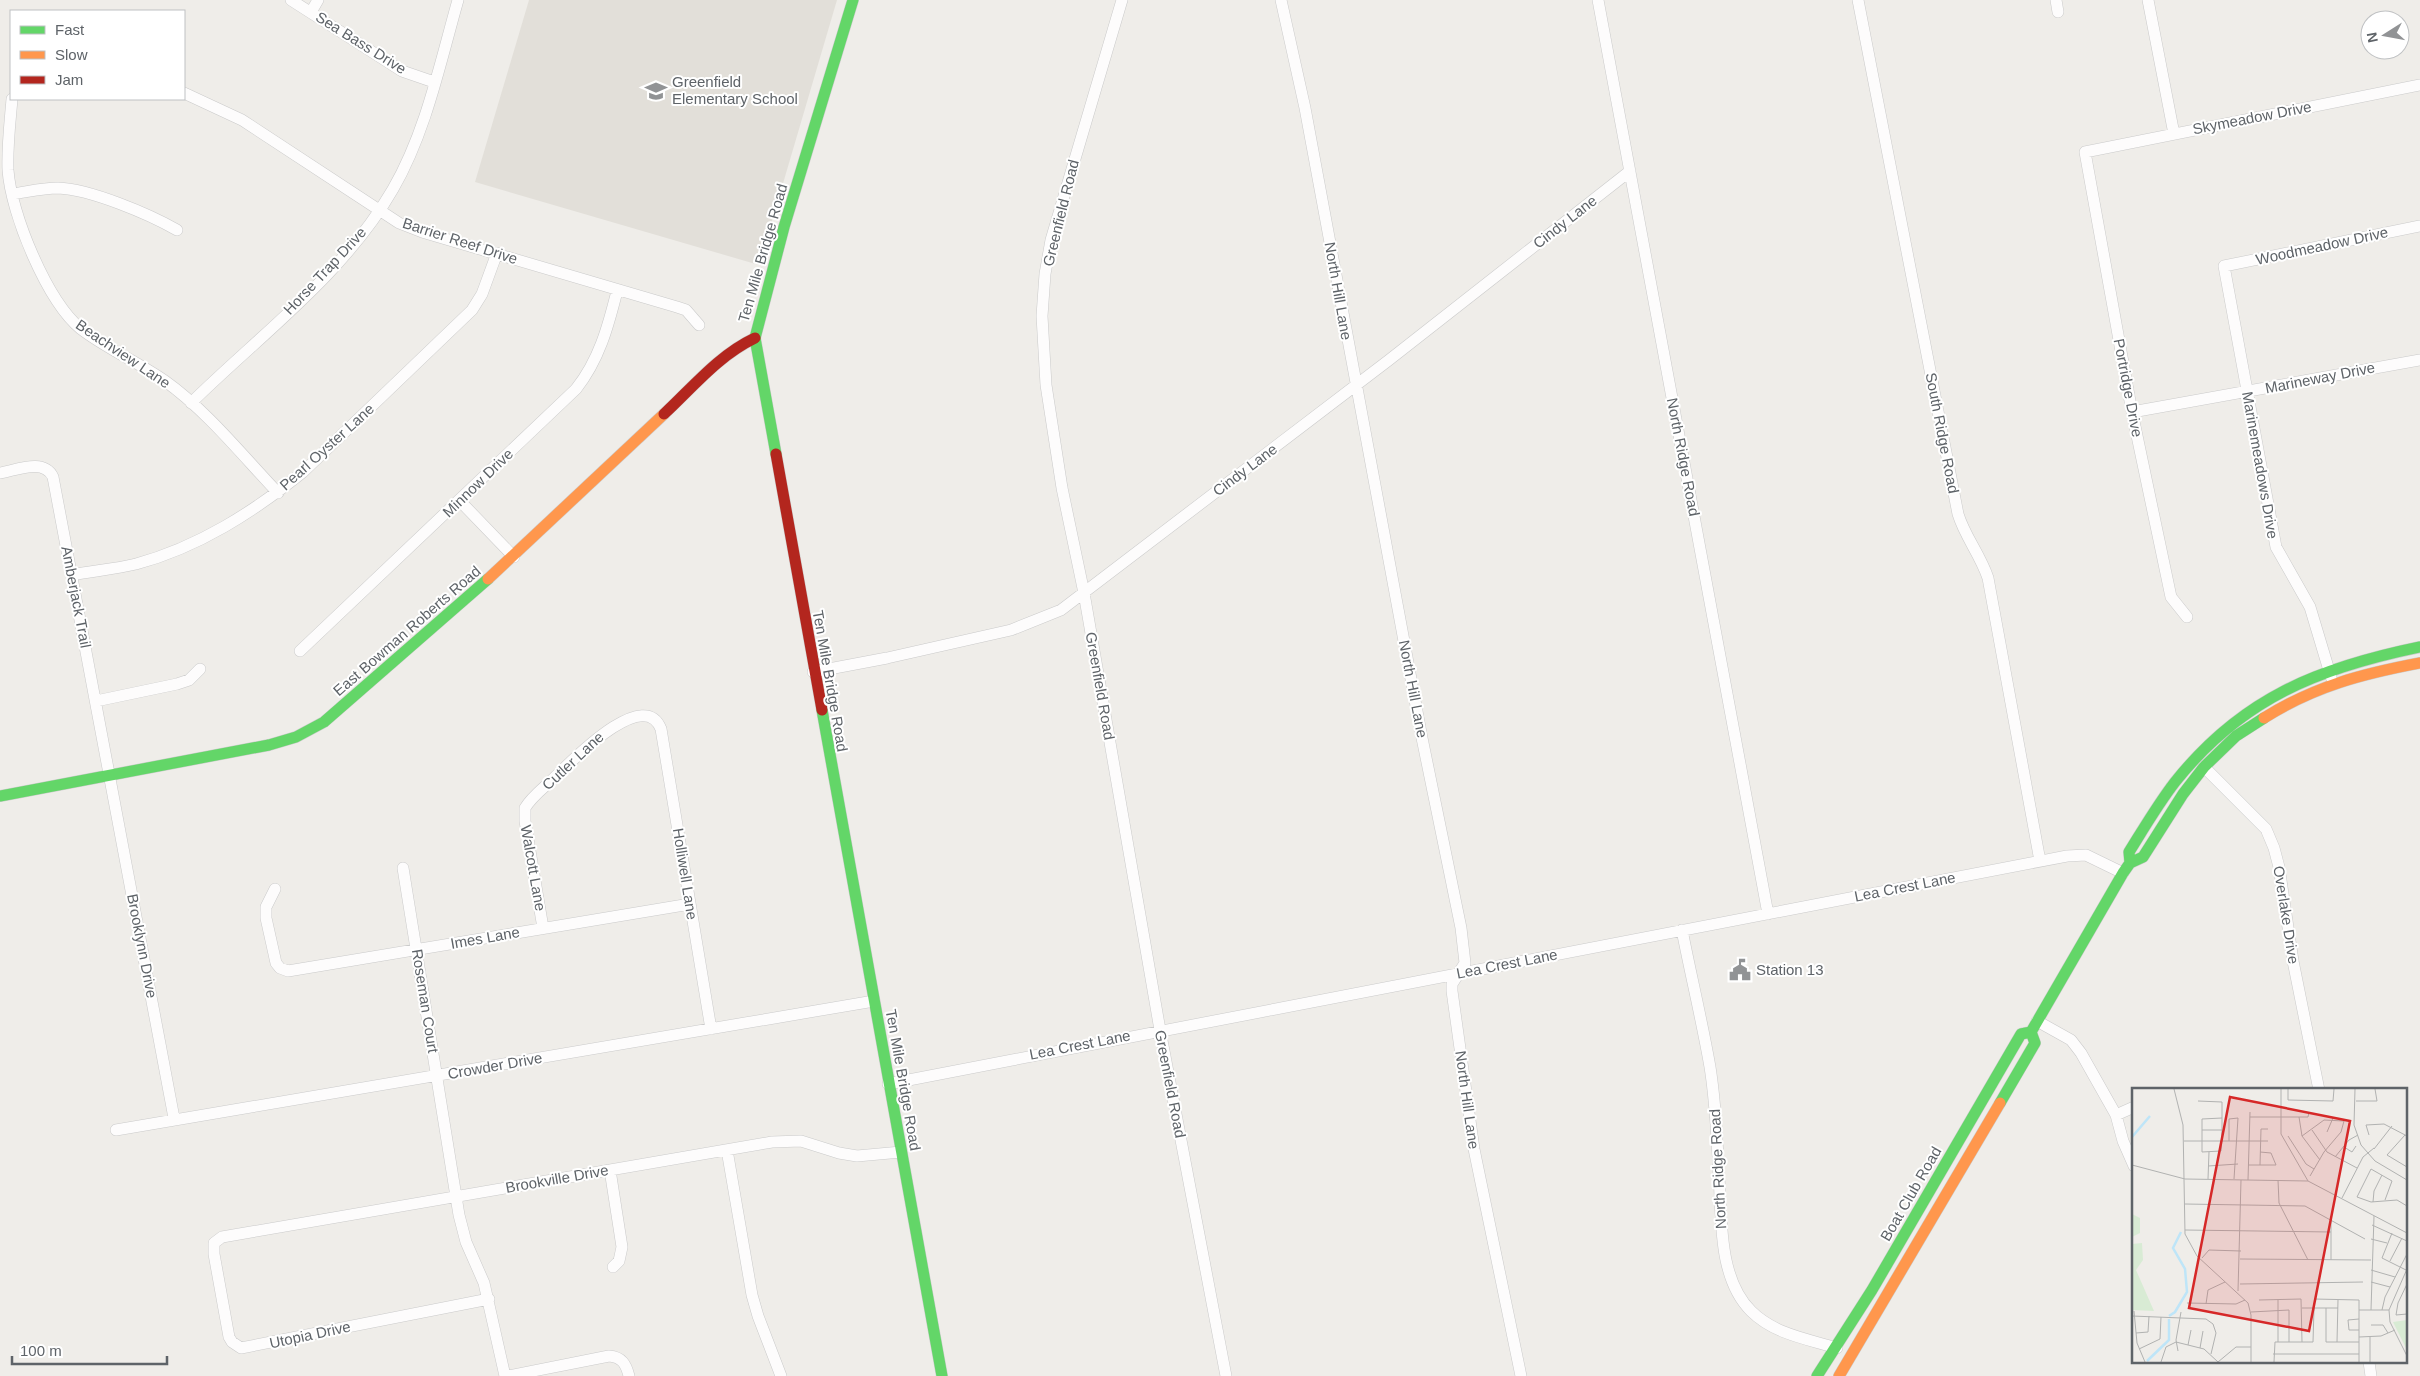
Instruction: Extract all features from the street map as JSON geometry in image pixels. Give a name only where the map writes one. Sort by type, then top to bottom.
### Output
[{"type":"street","name":"Sea Bass Drive","points":[[291,0],[402,71],[434,82]]},
{"type":"street","points":[[311,12],[318,0]]},
{"type":"street","name":"Horse Trap Drive","points":[[191,403],[329,272],[379,211],[394,187],[416,138],[458,0]]},
{"type":"street","name":"Ten Mile Bridge Road","points":[[853,0],[784,227],[755,338],[942,1376]]},
{"type":"street","name":"Greenfield Road","points":[[1122,0],[1051,240],[1042,316],[1046,385],[1062,488],[1084,593],[1160,1030],[1226,1376]]},
{"type":"street","name":"North Hill Lane","points":[[1282,0],[1305,108],[1355,386],[1422,738],[1461,928],[1465,963],[1452,984],[1452,991],[1474,1149],[1522,1376]]},
{"type":"street","name":"North Ridge Road","points":[[1598,0],[1768,914]]},
{"type":"street","name":"South Ridge Road","points":[[1858,0],[1958,514],[1961,525],[1981,559],[1988,578],[2040,861]]},
{"type":"street","points":[[2056,0],[2058,12]]},
{"type":"street","points":[[2148,0],[2174,134]]},
{"type":"street","name":"Skymeadow Drive","points":[[2085,152],[2420,85]]},
{"type":"street","name":"Barrier Reef Drive","points":[[185,93],[242,120],[379,211],[422,232],[686,310],[699,325]]},
{"type":"street","name":"Beachview Lane","points":[[12,100],[8,143],[8,172],[17,217],[38,266],[65,312],[81,328],[165,381],[191,403],[278,493]]},
{"type":"street","name":"Portridge Drive","points":[[2085,152],[2132,412],[2171,597],[2186,617]]},
{"type":"street","name":"Cindy Lane","points":[[814,672],[887,658],[1010,630],[1061,610],[1355,386],[1630,171]]},
{"type":"street","points":[[12,194],[44,189],[77,190],[158,219],[177,230]]},
{"type":"street","name":"Woodmeadow Drive","points":[[2224,266],[2420,226]]},
{"type":"street","name":"Pearl Oyster Lane","points":[[72,575],[135,564],[169,553],[217,533],[278,493],[304,472],[453,330],[482,294],[497,253]]},
{"type":"street","name":"Marinemeadows Drive","points":[[2224,266],[2276,548],[2310,607],[2333,683]]},
{"type":"street","name":"Minnow Drive","points":[[300,651],[460,501],[561,404],[586,377],[603,343],[618,291]]},
{"type":"street","name":"East Bowman Roberts Road","points":[[0,796],[269,745],[296,737],[324,722],[514,557],[725,356],[736,347],[755,338]]},
{"type":"street","name":"Marineway Drive","points":[[2132,412],[2420,360]]},
{"type":"street","name":"Amberjack Trail","points":[[0,473],[38,466],[44,467],[51,473],[109,774]]},
{"type":"street","points":[[460,501],[514,557]]},
{"type":"street","name":"Boat Club Road","points":[[1839,1376],[2035,1043],[2031,1032],[2037,1020],[2126,868],[2129,852],[2175,781],[2227,729],[2286,688],[2357,660],[2420,647]]},
{"type":"street","name":"Boat Club Road","points":[[2126,868],[2143,857],[2168,815],[2204,767],[2236,736],[2297,699],[2333,683],[2367,673],[2420,663]]},
{"type":"street","points":[[96,701],[177,684],[194,676],[200,668]]},
{"type":"street","name":"Cutler Lane","points":[[525,808],[590,744],[614,725],[643,717],[655,720]]},
{"type":"street","name":"Holliwell Lane","points":[[655,720],[661,729],[711,1030]]},
{"type":"street","name":"Overlake Drive","points":[[2204,767],[2266,828],[2274,848],[2293,960],[2319,1088]]},
{"type":"street","name":"Brooklynn Drive","points":[[109,774],[174,1118]]},
{"type":"street","name":"Walcott Lane","points":[[525,808],[525,821],[543,928]]},
{"type":"street","name":"Lea Crest Lane","points":[[888,1084],[2067,856],[2086,855],[2126,868]]},
{"type":"street","name":"Roseman Court","points":[[403,868],[456,1197],[464,1235],[489,1299],[506,1376]]},
{"type":"street","name":"Imes Lane","points":[[275,889],[266,907],[266,918],[272,954],[280,968],[284,970],[296,970],[690,904]]},
{"type":"street","name":"North Ridge Road","points":[[1682,930],[1710,1067],[1715,1108],[1720,1223],[1733,1282],[1751,1311],[1785,1334],[1837,1348]]},
{"type":"street","name":"Crowder Drive","points":[[116,1130],[174,1118],[437,1076],[874,1001]]},
{"type":"street","points":[[2037,1020],[2071,1040],[2116,1115],[2123,1140],[2132,1161]]},
{"type":"street","name":"Boat Club Road","points":[[1817,1376],[1837,1348],[2021,1034],[2031,1032]]},
{"type":"street","points":[[2116,1115],[2132,1108]]},
{"type":"street","name":"Brookville Drive","points":[[214,1243],[222,1237],[788,1140],[801,1141],[839,1153],[857,1156],[901,1152]]},
{"type":"street","points":[[727,1150],[752,1295],[781,1376]]},
{"type":"street","points":[[610,1170],[622,1247],[619,1261],[613,1267]]},
{"type":"street","name":"Utopia Drive","points":[[214,1243],[214,1254],[229,1337],[232,1342],[241,1348],[489,1299]]},
{"type":"street","points":[[506,1376],[609,1356],[620,1358],[626,1365],[629,1376]]},
{"type":"shaded area","name":"Greenfield Elementary School","points":[[529,0],[837,0],[759,265],[475,182]]},
{"type":"traffic: fast","points":[[776,454],[755,338],[784,227],[853,0]]},
{"type":"traffic: fast","points":[[0,796],[269,745],[296,737],[324,722],[488,579]]},
{"type":"traffic: fast","points":[[2130,863],[2129,852],[2169,790],[2201,753],[2227,728],[2255,708],[2284,691],[2315,677],[2348,665],[2420,647]]},
{"type":"traffic: fast","points":[[822,710],[942,1376]]},
{"type":"traffic: fast","points":[[2000,1103],[2035,1043],[2031,1032],[2123,873],[2130,863],[2143,857],[2183,794],[2204,767],[2236,736],[2264,718]]},
{"type":"traffic: fast","points":[[1817,1376],[1872,1290],[2021,1034],[2031,1032]]},
{"type":"traffic: slow","points":[[488,579],[664,414]]},
{"type":"traffic: slow","points":[[2264,718],[2320,689],[2378,672],[2420,663]]},
{"type":"traffic: slow","points":[[1839,1376],[2000,1103]]},
{"type":"traffic: jam","points":[[664,414],[718,362],[755,338]]},
{"type":"traffic: jam","points":[[776,454],[822,710]]},
{"type":"place","name":"Greenfield Elementary School","points":[[656,91]]},
{"type":"place","name":"Station 13","points":[[1740,970]]}]
